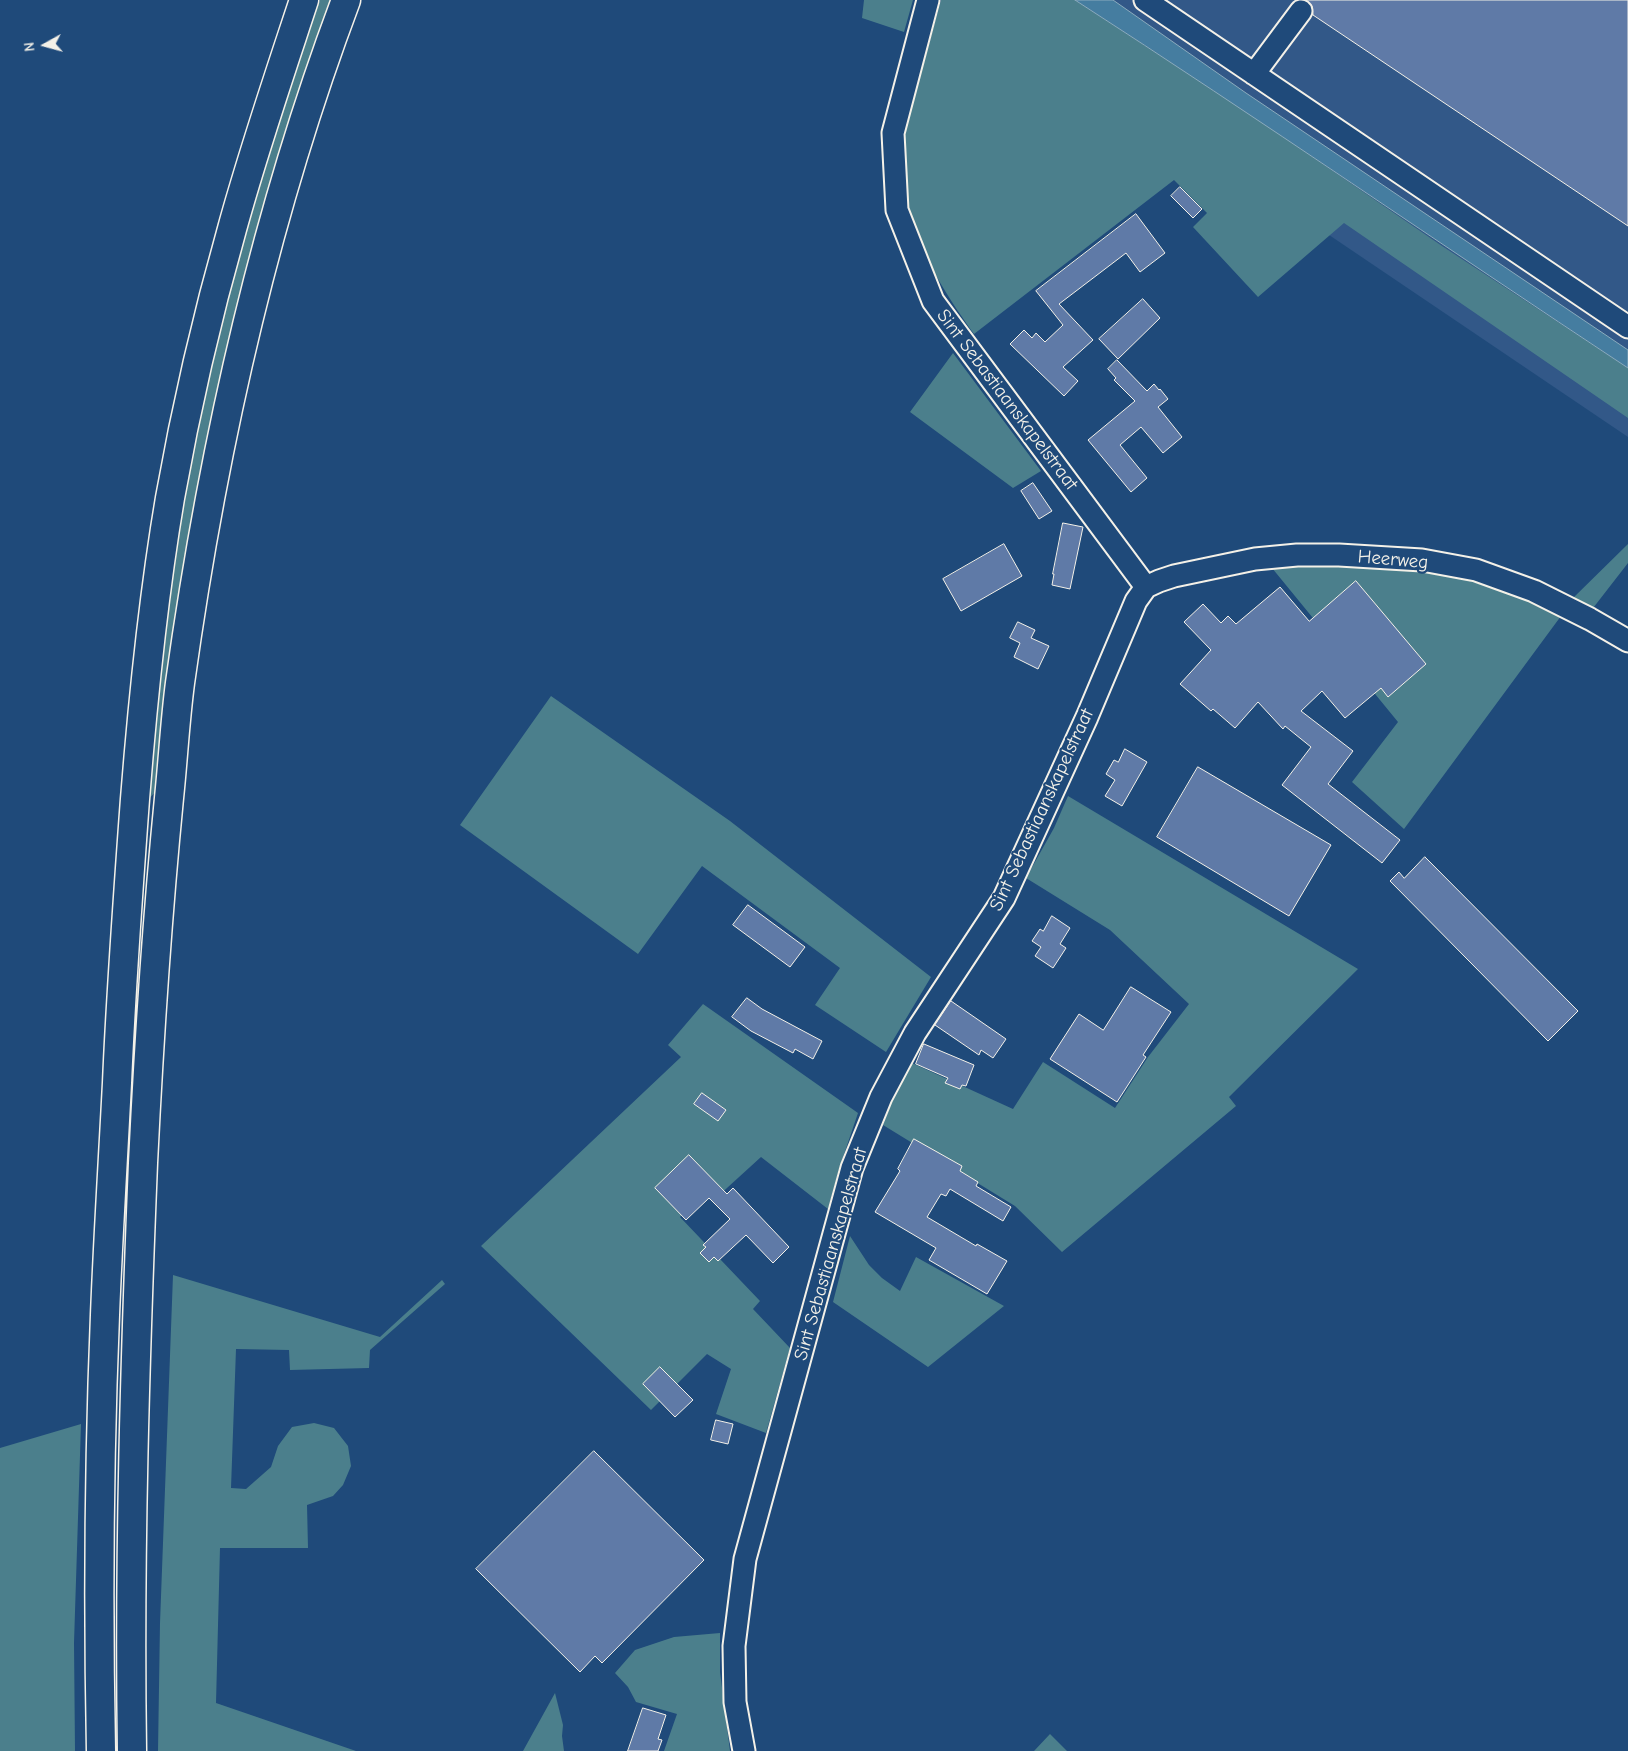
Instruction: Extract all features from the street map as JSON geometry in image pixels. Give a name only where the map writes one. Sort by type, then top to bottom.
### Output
[{"type":"highway","points":[[101,1751],[99,1638],[100,1487],[106,1306],[123,975],[144,683],[170,498],[206,332],[231,233],[260,133],[304,0]]},
{"type":"highway","points":[[132,1751],[130,1628],[136,1315],[150,1015],[163,854],[180,687],[209,506],[243,342],[294,152],[346,0]]},
{"type":"street","name":"Sint Sebastiaanskapelstraat","points":[[744,1751],[735,1702],[734,1646],[745,1559],[852,1168],[881,1097],[915,1033],[1004,898],[1088,717],[1136,601],[1146,587],[933,302],[897,210],[893,133],[928,0]]},
{"type":"street","points":[[1145,0],[1162,6],[1254,74],[1628,327]]},
{"type":"street","points":[[1254,74],[1300,11]]},
{"type":"street","name":"Heerweg","points":[[1146,587],[1174,576],[1255,559],[1297,555],[1339,555],[1422,560],[1476,570],[1534,591],[1590,619],[1628,641]]},
{"type":"shaded area","points":[[1012,0],[1628,0],[1628,437],[1005,16]]},
{"type":"shaded area","points":[[1075,0],[1113,0],[1246,93],[1628,350],[1628,368],[1214,91]]},
{"type":"green space","points":[[320,0],[337,0],[247,280],[214,404],[193,519],[156,791],[147,801],[164,632],[177,530],[202,391],[247,218]]},
{"type":"green space","points":[[864,0],[913,0],[904,32],[862,18]]},
{"type":"green space","points":[[941,0],[1075,0],[1253,116],[1442,246],[1628,368],[1628,418],[1344,223],[1258,297],[1193,227],[1207,213],[1174,180],[974,334],[942,286],[929,262],[909,212],[904,186],[903,158],[906,128]]},
{"type":"green space","points":[[953,353],[1041,471],[1013,488],[910,412]]},
{"type":"green space","points":[[1628,544],[1628,563],[1590,612],[1570,601]]},
{"type":"green space","points":[[1379,563],[1441,572],[1528,599],[1561,616],[1404,829],[1352,782],[1398,722],[1272,568],[1307,564]]},
{"type":"green space","points":[[551,696],[730,821],[931,977],[886,1052],[815,1005],[840,968],[702,866],[638,954],[460,825]]},
{"type":"green space","points":[[1068,796],[1358,969],[1229,1097],[1236,1106],[1062,1252],[1015,1206],[883,1125],[892,1101],[912,1063],[1013,1109],[1043,1062],[1115,1108],[1148,1057],[1189,1004],[1110,930],[1026,878],[1054,828]]},
{"type":"green space","points":[[703,1004],[858,1113],[828,1209],[761,1157],[716,1198],[707,1190],[680,1217],[760,1301],[753,1309],[790,1348],[766,1433],[716,1414],[731,1369],[707,1354],[651,1410],[481,1246],[681,1057],[668,1045]]},
{"type":"green space","points":[[850,1236],[869,1265],[882,1278],[900,1291],[916,1257],[1004,1306],[928,1367],[833,1302]]},
{"type":"green space","points":[[173,1275],[380,1337],[442,1280],[445,1284],[370,1350],[369,1368],[290,1370],[289,1350],[236,1349],[231,1488],[246,1489],[271,1467],[278,1446],[292,1427],[314,1423],[334,1428],[348,1446],[351,1466],[343,1485],[333,1496],[307,1505],[308,1548],[220,1548],[216,1703],[356,1751],[158,1751],[160,1623]]},
{"type":"green space","points":[[81,1424],[74,1643],[75,1751],[0,1751],[0,1448]]},
{"type":"green space","points":[[720,1633],[720,1672],[730,1751],[664,1751],[677,1714],[636,1702],[628,1687],[615,1673],[635,1650],[674,1637]]},
{"type":"green space","points":[[555,1693],[563,1725],[564,1751],[523,1751]]},
{"type":"green space","points":[[1050,1734],[1067,1751],[1034,1751]]},
{"type":"building","points":[[1306,0],[1628,0],[1628,226],[1313,15],[1312,6]]},
{"type":"building","points":[[1180,187],[1202,209],[1193,218],[1171,196]]},
{"type":"building","points":[[1136,214],[1165,253],[1140,272],[1126,253],[1059,304],[1093,340],[1063,367],[1078,381],[1064,396],[1010,344],[1024,330],[1032,338],[1036,333],[1045,342],[1063,325],[1036,291]]},
{"type":"building","points":[[1143,299],[1160,318],[1118,359],[1099,339]]},
{"type":"building","points":[[1117,360],[1147,391],[1154,384],[1160,389],[1168,399],[1158,407],[1182,437],[1163,453],[1141,427],[1120,445],[1147,478],[1131,492],[1088,440],[1135,401],[1114,380],[1116,378],[1108,369]]},
{"type":"building","points":[[1033,483],[1052,511],[1039,519],[1021,491]]},
{"type":"building","points":[[1063,523],[1083,527],[1070,589],[1052,585]]},
{"type":"building","points":[[1004,544],[1022,576],[961,611],[943,579]]},
{"type":"building","points":[[1356,581],[1426,664],[1388,697],[1381,688],[1345,718],[1322,691],[1301,711],[1353,751],[1328,784],[1400,840],[1382,863],[1282,785],[1311,747],[1285,726],[1283,729],[1258,702],[1235,728],[1213,709],[1211,711],[1180,684],[1211,650],[1184,622],[1203,604],[1221,623],[1228,616],[1236,624],[1280,587],[1309,621]]},
{"type":"building","points":[[1018,622],[1035,630],[1031,638],[1049,646],[1038,669],[1014,657],[1020,643],[1010,638]]},
{"type":"building","points":[[1125,749],[1147,762],[1122,806],[1105,796],[1115,780],[1106,774],[1114,760],[1118,762]]},
{"type":"building","points":[[1198,767],[1331,845],[1289,916],[1157,837]]},
{"type":"building","points":[[1425,857],[1578,1011],[1548,1041],[1390,881],[1399,872],[1404,878]]},
{"type":"building","points":[[748,905],[805,947],[790,967],[733,925]]},
{"type":"building","points":[[1052,916],[1070,928],[1060,944],[1066,948],[1053,968],[1035,956],[1041,947],[1032,941],[1040,929],[1043,931]]},
{"type":"building","points":[[1131,987],[1171,1012],[1143,1055],[1146,1057],[1117,1102],[1050,1059],[1079,1014],[1103,1030]]},
{"type":"building","points":[[747,998],[762,1009],[822,1041],[813,1059],[795,1049],[793,1053],[751,1031],[732,1017]]},
{"type":"building","points":[[951,1001],[1006,1039],[993,1058],[981,1050],[979,1055],[935,1025]]},
{"type":"building","points":[[924,1044],[974,1065],[966,1086],[962,1085],[960,1089],[945,1083],[948,1078],[916,1064]]},
{"type":"building","points":[[702,1093],[726,1110],[718,1121],[694,1104]]},
{"type":"building","points":[[914,1139],[962,1166],[960,1171],[978,1182],[976,1186],[1011,1207],[1003,1221],[950,1189],[946,1196],[941,1194],[927,1217],[976,1246],[977,1244],[1007,1261],[987,1294],[929,1260],[936,1248],[875,1212],[900,1171],[898,1169]]},
{"type":"building","points":[[689,1155],[727,1194],[733,1188],[789,1247],[773,1263],[746,1235],[718,1261],[714,1257],[709,1262],[700,1253],[706,1247],[703,1245],[730,1219],[709,1198],[686,1220],[655,1188]]},
{"type":"building","points":[[660,1367],[693,1400],[675,1417],[643,1384]]},
{"type":"building","points":[[716,1420],[733,1424],[728,1444],[711,1440]]},
{"type":"building","points":[[594,1451],[704,1560],[602,1663],[595,1656],[580,1672],[476,1569]]},
{"type":"building","points":[[643,1708],[666,1715],[658,1739],[662,1740],[658,1751],[628,1751]]}]
